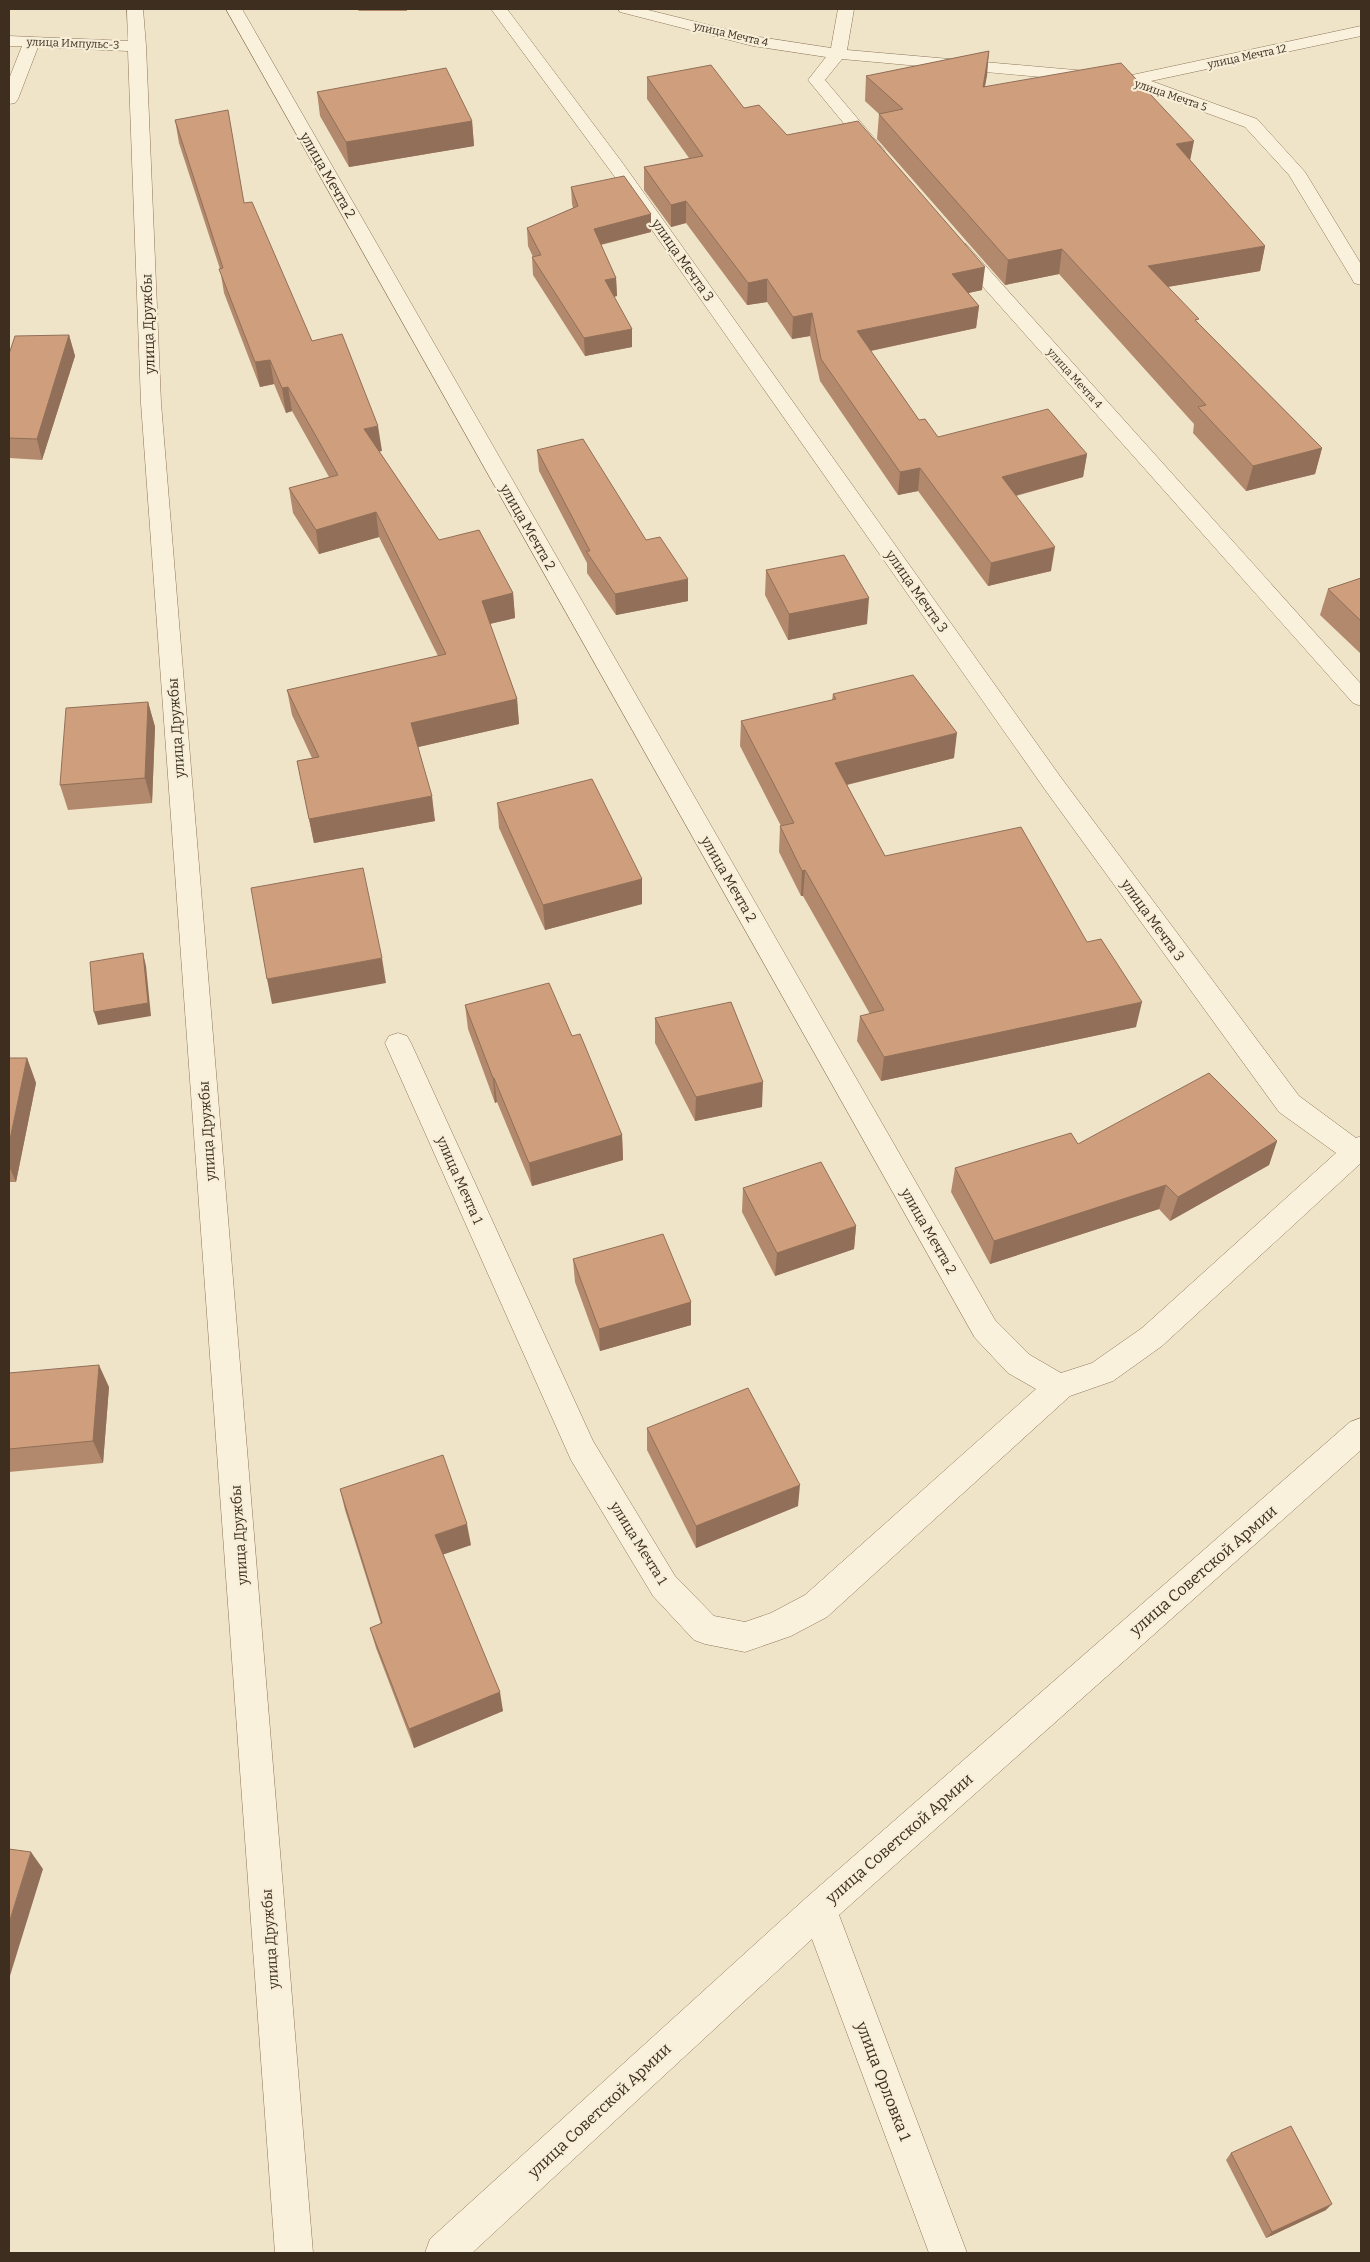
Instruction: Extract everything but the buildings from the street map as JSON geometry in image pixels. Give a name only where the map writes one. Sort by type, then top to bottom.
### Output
[{"type":"street","name":"улица Дружбы","points":[[135,9],[151,403],[294,2253]]},
{"type":"street","name":"улица Мечта 2","points":[[234,9],[985,1329],[1019,1364],[1059,1387]]},
{"type":"street","name":"улица Мечта 3","points":[[499,9],[618,169],[1054,785],[1289,1104],[1358,1150]]},
{"type":"street","name":"улица Мечта 4","points":[[626,9],[753,41],[838,54]]},
{"type":"street","points":[[846,9],[838,54],[816,80],[890,167]]},
{"type":"street","name":"улица Мечта 12","points":[[1132,80],[1361,31]]},
{"type":"street","name":"улица Импульс-3","points":[[9,41],[138,46]]},
{"type":"street","points":[[9,99],[32,42]]},
{"type":"street","name":"улица Мечта 5","points":[[838,54],[1132,80],[1251,123],[1296,172],[1361,279]]},
{"type":"street","name":"улица Мечта 4","points":[[945,233],[1361,698]]},
{"type":"street","name":"улица Мечта 1","points":[[398,1042],[582,1450],[664,1586],[705,1629],[745,1637],[780,1625],[816,1606],[1059,1387]]},
{"type":"street","points":[[1059,1387],[1102,1372],[1152,1337],[1358,1150]]},
{"type":"street","name":"улица Советской Армии","points":[[444,2253],[819,1909],[1361,1432]]},
{"type":"street","name":"улица Орловка 1","points":[[819,1909],[948,2253]]}]
